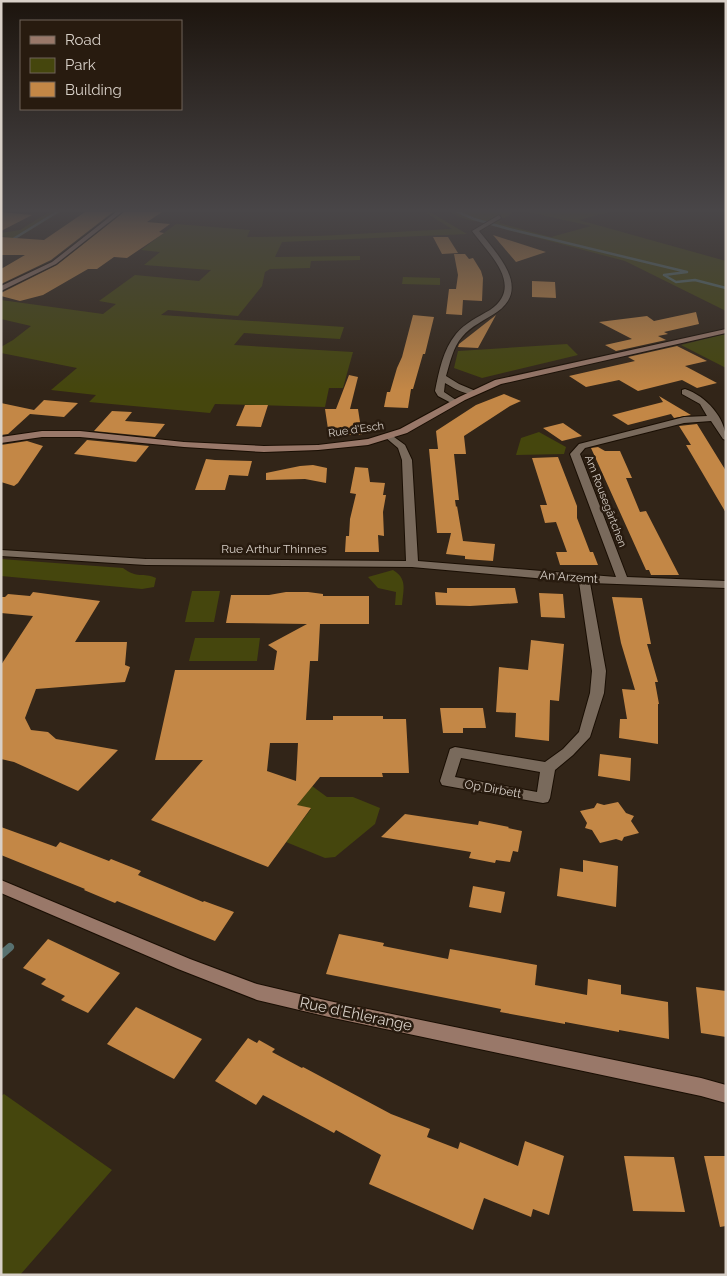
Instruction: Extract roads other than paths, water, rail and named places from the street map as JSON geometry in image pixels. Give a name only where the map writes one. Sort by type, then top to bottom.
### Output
[{"type":"main road","points":[[1,289],[40,272]]},
{"type":"main road","name":"Rue d'Esch","points":[[1,440],[33,434],[84,432],[199,446],[279,448],[346,445],[390,437],[474,392],[498,382],[726,331]]},
{"type":"main road","name":"Rue d'Ehlerange","points":[[1,886],[211,975],[257,992],[328,1009],[701,1087],[726,1094]]},
{"type":"street","points":[[455,402],[439,391],[450,349],[460,333],[506,300],[510,290],[504,272]]},
{"type":"street","points":[[442,377],[456,386],[474,392]]},
{"type":"street","points":[[685,392],[703,402],[726,437]]},
{"type":"street","name":"Am Rousegärtchen","points":[[623,581],[575,454],[577,450],[582,446],[684,420],[714,418]]},
{"type":"street","points":[[390,437],[402,447],[407,460],[412,564]]},
{"type":"street","name":"Rue Arthur Thinnes","points":[[1,553],[146,562],[412,564]]},
{"type":"street","name":"An Arzemt","points":[[412,564],[584,579],[726,585]]},
{"type":"street","points":[[548,768],[568,752],[585,734],[597,693],[599,671],[584,579]]},
{"type":"street","name":"Op Dirbett","points":[[455,752],[548,768],[542,798],[447,781],[455,752]]},
{"type":"waterway","points":[[685,272],[687,272],[664,275],[676,282],[695,280],[726,288]]},
{"type":"waterway","points":[[1,955],[10,947]]}]
